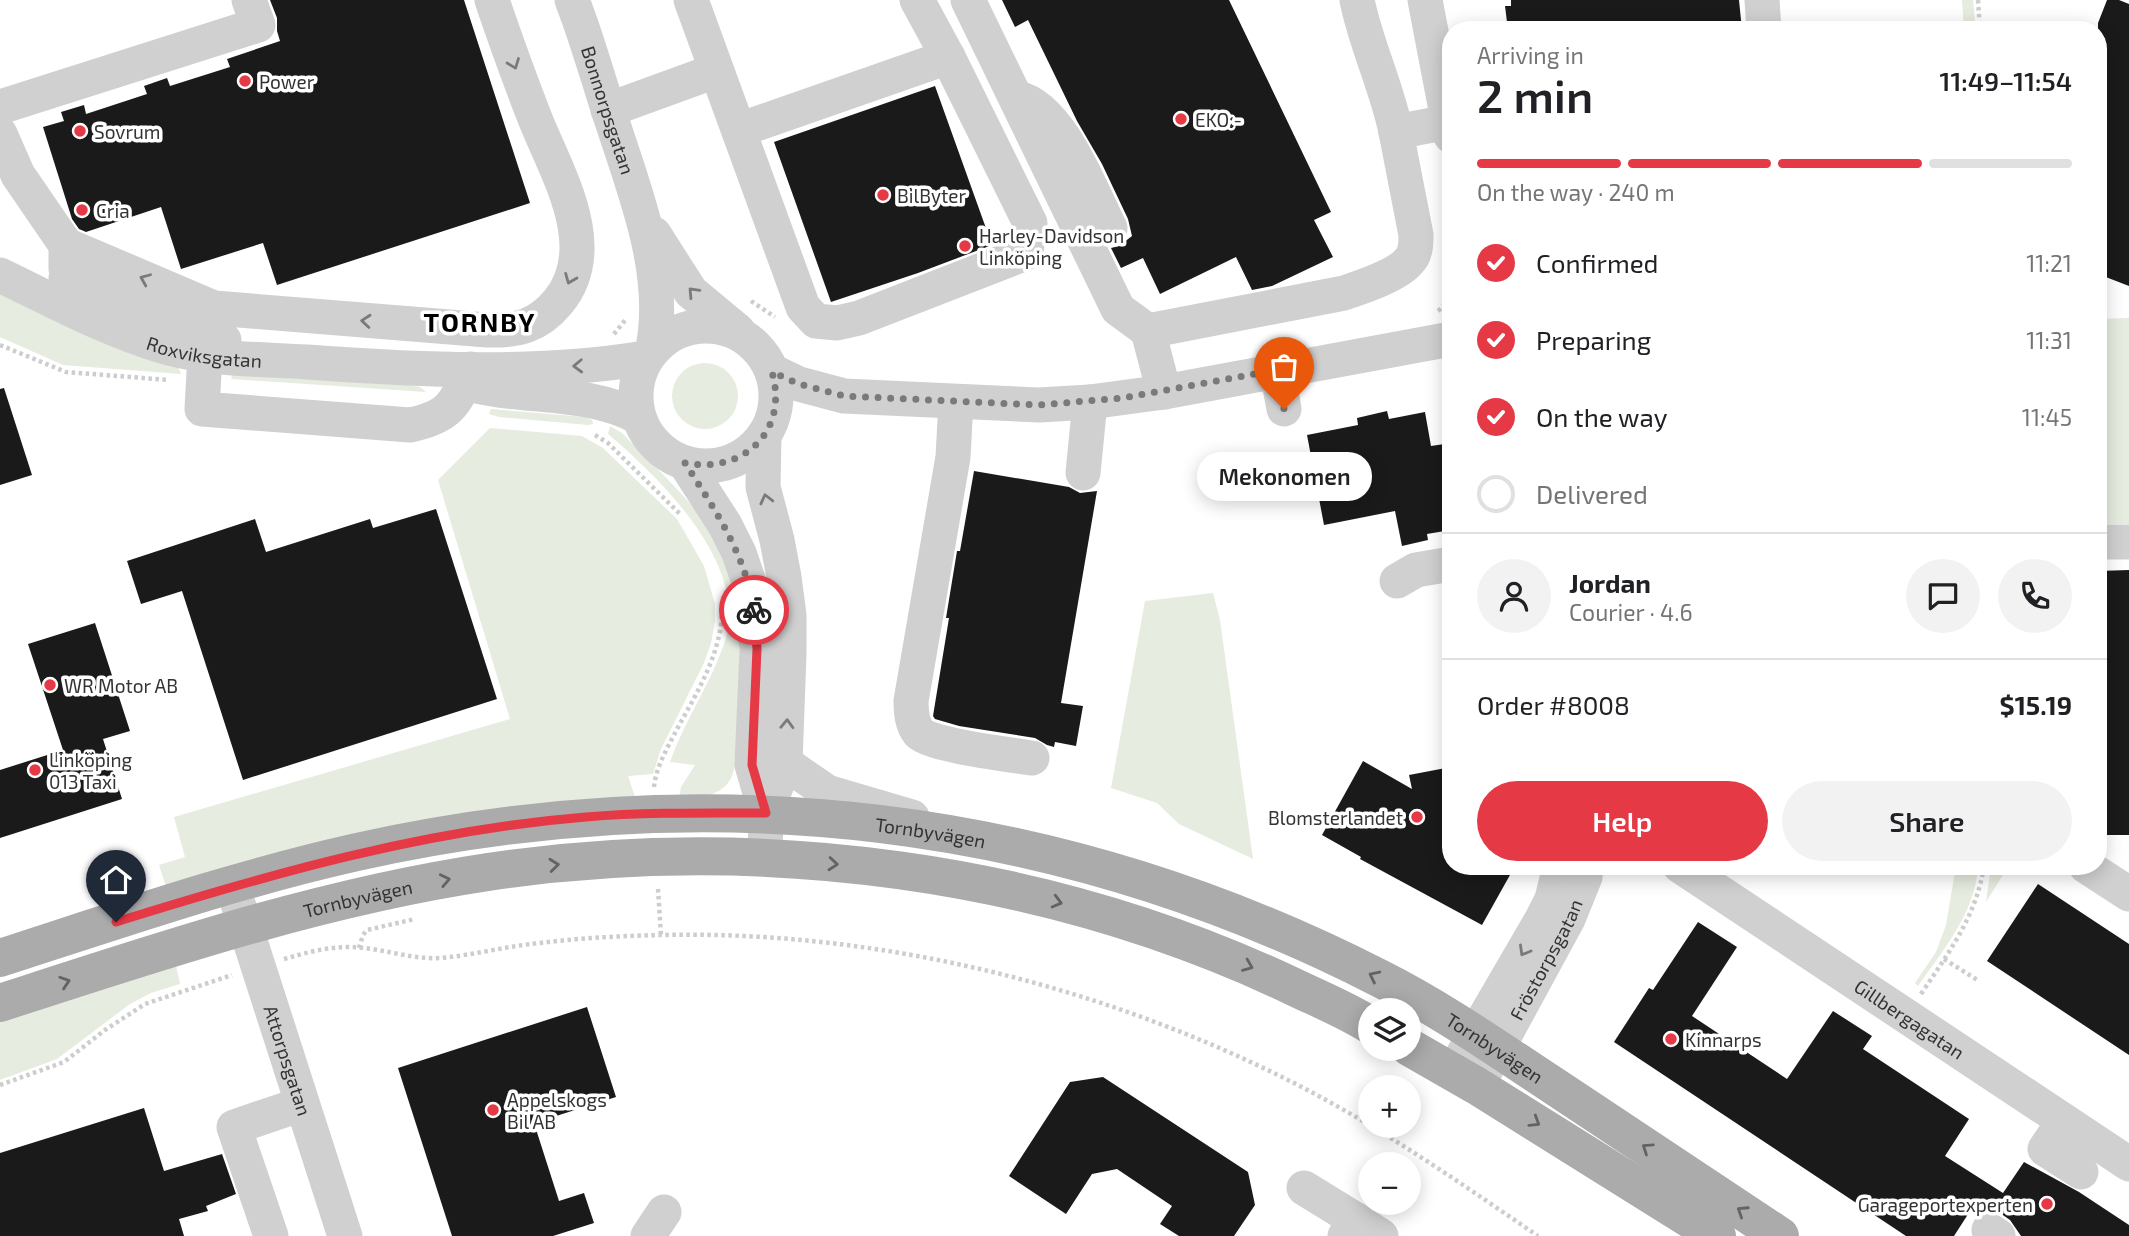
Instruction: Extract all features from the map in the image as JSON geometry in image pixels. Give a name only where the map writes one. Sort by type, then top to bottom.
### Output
[{"type":"main road","name":"Tornbyvägen","points":[[0,958],[232,885],[354,853],[448,834],[586,817],[671,813],[766,813],[850,819],[1003,843],[1119,873],[1195,897],[1269,926],[1381,979],[1487,1042],[1780,1236]]},
{"type":"main road","name":"Tornbyvägen","points":[[0,1003],[244,926],[325,904],[458,877],[514,869],[674,856],[765,858],[878,867],[1021,892],[1111,916],[1184,941],[1254,968],[1358,1019]]},
{"type":"main road","points":[[1421,1054],[1717,1236]]},
{"type":"street","points":[[0,107],[257,25],[249,0]]},
{"type":"street","points":[[63,275],[214,308],[505,331],[537,323],[562,297],[573,276],[577,257],[576,232],[558,171],[536,120],[492,0]]},
{"type":"street","points":[[691,0],[803,307],[816,321],[837,323],[859,318],[1026,253],[1030,223],[917,0]]},
{"type":"street","points":[[968,0],[1118,309],[1148,331],[1164,391]]},
{"type":"street","points":[[1148,331],[1344,293],[1373,283],[1409,262],[1416,250],[1416,235],[1396,132],[1390,103],[1363,28],[1357,0]]},
{"type":"street","points":[[1425,0],[1442,88]]},
{"type":"street","points":[[1762,0],[1763,21]]},
{"type":"street","name":"Bonnorpsgatan","points":[[573,2],[642,213],[658,304],[657,328],[649,353]]},
{"type":"street","points":[[739,130],[948,57]]},
{"type":"street","points":[[608,110],[715,71]]},
{"type":"street","points":[[1014,97],[1030,100],[1048,115],[1062,133],[1110,228]]},
{"type":"street","points":[[1396,132],[1442,129]]},
{"type":"street","points":[[0,134],[9,178],[63,275],[104,298],[214,336],[268,360]]},
{"type":"street","name":"Bonnorpsgatan","points":[[642,213],[691,292],[745,337]]},
{"type":"street","name":"Roxviksgatan","points":[[0,275],[63,275],[136,337],[167,347],[204,369],[268,360],[424,370],[468,376],[606,365],[649,353]]},
{"type":"street","points":[[766,813],[785,763],[789,615],[777,540],[763,487],[769,425],[776,396],[772,372],[763,354],[745,337],[727,328],[708,325],[675,332],[649,353],[636,381],[638,417],[647,435],[662,451],[685,463],[702,467],[732,461],[755,446],[769,425],[816,401],[844,396]]},
{"type":"street","points":[[772,372],[799,384],[844,396],[1039,405],[1090,402],[1164,391],[1442,341]]},
{"type":"street","points":[[204,369],[202,409],[410,425],[433,420],[451,408],[468,376]]},
{"type":"street","points":[[1277,370],[1284,409]]},
{"type":"street","name":"Roxviksgatan","points":[[468,376],[489,390],[603,403],[638,417]]},
{"type":"street","points":[[956,402],[953,457],[911,701],[912,720],[920,735],[936,741],[1032,758]]},
{"type":"street","points":[[1083,473],[1090,402]]},
{"type":"street","points":[[685,463],[725,526],[739,553],[750,585],[757,649],[752,765],[766,813],[765,858]]},
{"type":"street","points":[[2107,542],[2129,542]]},
{"type":"street","points":[[1397,581],[1416,570],[1442,566]]},
{"type":"street","points":[[785,763],[827,792],[1003,843]]},
{"type":"street","name":"Fröstorpsgatan","points":[[1487,1042],[1552,899],[1558,875]]},
{"type":"street","name":"Fröstorpsgatan","points":[[1465,1079],[1568,919],[1585,875]]},
{"type":"street","name":"Gillbergagatan","points":[[1685,875],[2129,1164]]},
{"type":"street","points":[[2100,875],[2129,894]]},
{"type":"street","name":"Attorpsgatan","points":[[232,885],[345,1236]]},
{"type":"street","points":[[271,1236],[234,1127],[302,1104]]},
{"type":"street","points":[[2064,1121],[2045,1149],[2081,1172]]},
{"type":"street","points":[[1304,1188],[1361,1231]]},
{"type":"path","points":[[1978,0],[1979,21]]},
{"type":"path","points":[[741,296],[773,315],[779,322]]},
{"type":"path","points":[[0,345],[66,372],[204,369]]},
{"type":"path","points":[[589,432],[608,443],[687,523]]},
{"type":"path","points":[[654,791],[660,763],[704,680],[716,649],[720,633],[721,605]]},
{"type":"path","points":[[1921,995],[1970,918],[1983,875]]},
{"type":"path","points":[[658,884],[661,935]]},
{"type":"path","points":[[359,948],[367,930],[409,921]]},
{"type":"path","points":[[0,1085],[64,1062],[104,1030],[145,1004],[257,967],[327,948],[359,948],[412,957],[440,958],[540,943],[661,935],[761,937],[831,942],[920,957],[1004,976],[1122,1009],[1285,1078],[1387,1136],[1538,1236]]},
{"type":"path","points":[[1944,959],[1979,981]]},
{"type":"shaded area","points":[[1962,0],[1973,0],[1975,21],[1963,21]]},
{"type":"shaded area","points":[[0,291],[178,367],[181,374],[63,365],[0,337]]},
{"type":"shaded area","points":[[2129,318],[2129,524],[2107,524],[2107,319]]},
{"type":"shaded area","points":[[705,363],[718,366],[728,373],[735,383],[738,396],[735,409],[728,419],[718,426],[705,429],[692,426],[682,419],[675,409],[672,396],[675,383],[682,373],[692,366]]},
{"type":"shaded area","points":[[232,375],[406,384],[420,387],[426,392],[231,379]]},
{"type":"shaded area","points":[[491,409],[585,417],[592,420],[593,424],[499,417],[489,414]]},
{"type":"shaded area","points":[[610,426],[622,433],[697,512],[721,547],[730,573],[740,661],[738,749],[728,783],[717,792],[705,796],[679,799],[681,787],[695,765],[670,762],[724,644],[729,614],[725,585],[713,555],[696,527],[653,475],[608,434]]},
{"type":"shaded area","points":[[490,428],[582,436],[603,448],[677,519],[704,566],[715,604],[711,643],[704,663],[661,749],[653,774],[628,776],[636,800],[167,889],[159,865],[185,857],[174,817],[510,719],[438,480]]},
{"type":"shaded area","points":[[1213,593],[1220,620],[1253,859],[1179,824],[1157,803],[1111,788],[1145,601]]},
{"type":"shaded area","points":[[1954,875],[1977,875],[1965,915],[1918,986],[1915,983],[1936,952],[1946,925]]},
{"type":"shaded area","points":[[1990,875],[2003,875],[1986,902]]},
{"type":"shaded area","points":[[175,961],[180,984],[151,993],[130,1004],[57,1059],[0,1080],[0,1017]]},
{"type":"building","points":[[270,0],[464,0],[530,203],[277,285],[263,243],[181,269],[161,207],[86,232],[79,229],[72,219],[43,127],[64,121],[61,112],[84,105],[86,114],[147,94],[144,86],[167,78],[170,86],[230,67],[227,59],[280,41],[277,18]]},
{"type":"building","name":"EKO:-","points":[[1002,0],[1229,0],[1331,212],[1314,220],[1333,257],[1272,286],[1252,290],[1236,257],[1160,294],[1143,258],[1121,268],[1111,248],[1119,246],[1132,236],[1128,219],[1028,20],[1015,27]]},
{"type":"building","points":[[1511,0],[1739,0],[1741,21],[1507,21],[1505,6],[1511,6]]},
{"type":"building","points":[[2107,0],[2119,0],[2129,4],[2129,286],[2107,277],[2107,21],[2099,21]]},
{"type":"building","name":"BilByter","points":[[935,86],[992,245],[831,302],[774,142]]},
{"type":"building","points":[[4,388],[32,475],[0,485],[0,389]]},
{"type":"building","points":[[1387,411],[1389,419],[1425,412],[1431,446],[1442,444],[1442,532],[1427,534],[1428,540],[1402,546],[1395,511],[1324,525],[1307,435],[1358,425],[1357,418]]},
{"type":"building","points":[[974,471],[1069,487],[1080,493],[1097,491],[1061,703],[1083,706],[1076,746],[1055,742],[1054,747],[1035,738],[959,726],[933,716],[957,551],[960,551]]},
{"type":"building","points":[[436,509],[497,699],[243,780],[182,591],[141,604],[127,561],[255,519],[266,552],[370,519],[373,528]]},
{"type":"building","points":[[2129,570],[2129,835],[2107,835],[2107,571]]},
{"type":"building","points":[[95,623],[130,731],[103,739],[122,799],[0,838],[0,770],[63,750],[28,644]]},
{"type":"building","name":"Blomsterlandet","points":[[1363,761],[1412,789],[1409,775],[1442,769],[1442,875],[1510,875],[1482,925],[1360,859],[1361,857],[1322,835]]},
{"type":"building","points":[[2038,884],[2129,944],[2129,1055],[1987,961]]},
{"type":"building","points":[[1698,922],[1737,947],[1692,1016],[1787,1079],[1833,1011],[1872,1036],[1863,1049],[1969,1119],[1945,1156],[2003,1193],[2024,1162],[2079,1192],[2129,1225],[2129,1236],[2021,1236],[2010,1220],[2000,1213],[1984,1211],[1974,1205],[1954,1236],[1906,1236],[1614,1042],[1649,988],[1653,990]]},
{"type":"building","name":"Appelskogs Bil AB","points":[[587,1007],[616,1097],[534,1123],[559,1201],[584,1193],[594,1223],[553,1236],[452,1236],[398,1068]]},
{"type":"building","points":[[1103,1077],[1248,1172],[1255,1205],[1234,1236],[1179,1236],[1160,1224],[1172,1206],[1117,1169],[1092,1174],[1066,1214],[1009,1176],[1070,1082]]},
{"type":"building","points":[[144,1108],[164,1171],[222,1154],[236,1194],[206,1206],[208,1211],[179,1219],[184,1236],[0,1236],[0,1153]]},
{"type":"way so far","points":[[754,610],[750,585],[739,553],[685,463],[702,467],[719,465],[744,455],[755,446],[774,415],[776,396],[772,372],[799,384],[844,396],[1039,405],[1122,398],[1277,370],[1284,409]]},
{"type":"place","name":"Power","points":[[245,81]]},
{"type":"place","name":"EKO:-","points":[[1181,119]]},
{"type":"place","name":"Sovrum","points":[[80,131]]},
{"type":"place","name":"BilByter","points":[[883,195]]},
{"type":"place","name":"Cria","points":[[82,210]]},
{"type":"place","name":"Harley-Davidson Linköping","points":[[965,246]]},
{"type":"place","name":"Mekonomen","points":[[1284,409]]},
{"type":"place","name":"WR Motor AB","points":[[50,685]]},
{"type":"place","name":"Linköping 013 Taxi","points":[[35,770]]},
{"type":"place","name":"Blomsterlandet","points":[[1417,817]]},
{"type":"place","name":"Kinnarps","points":[[1671,1039]]},
{"type":"place","name":"Appelskogs Bil AB","points":[[493,1110]]},
{"type":"place","name":"Garageportexperten","points":[[2047,1204]]},
{"type":"district","name":"TORNBY","points":[[480,321]]},
{"type":"route","points":[[116,922],[232,885],[333,858],[448,834],[586,817],[671,813],[766,813],[752,765],[757,649],[754,610]]}]
